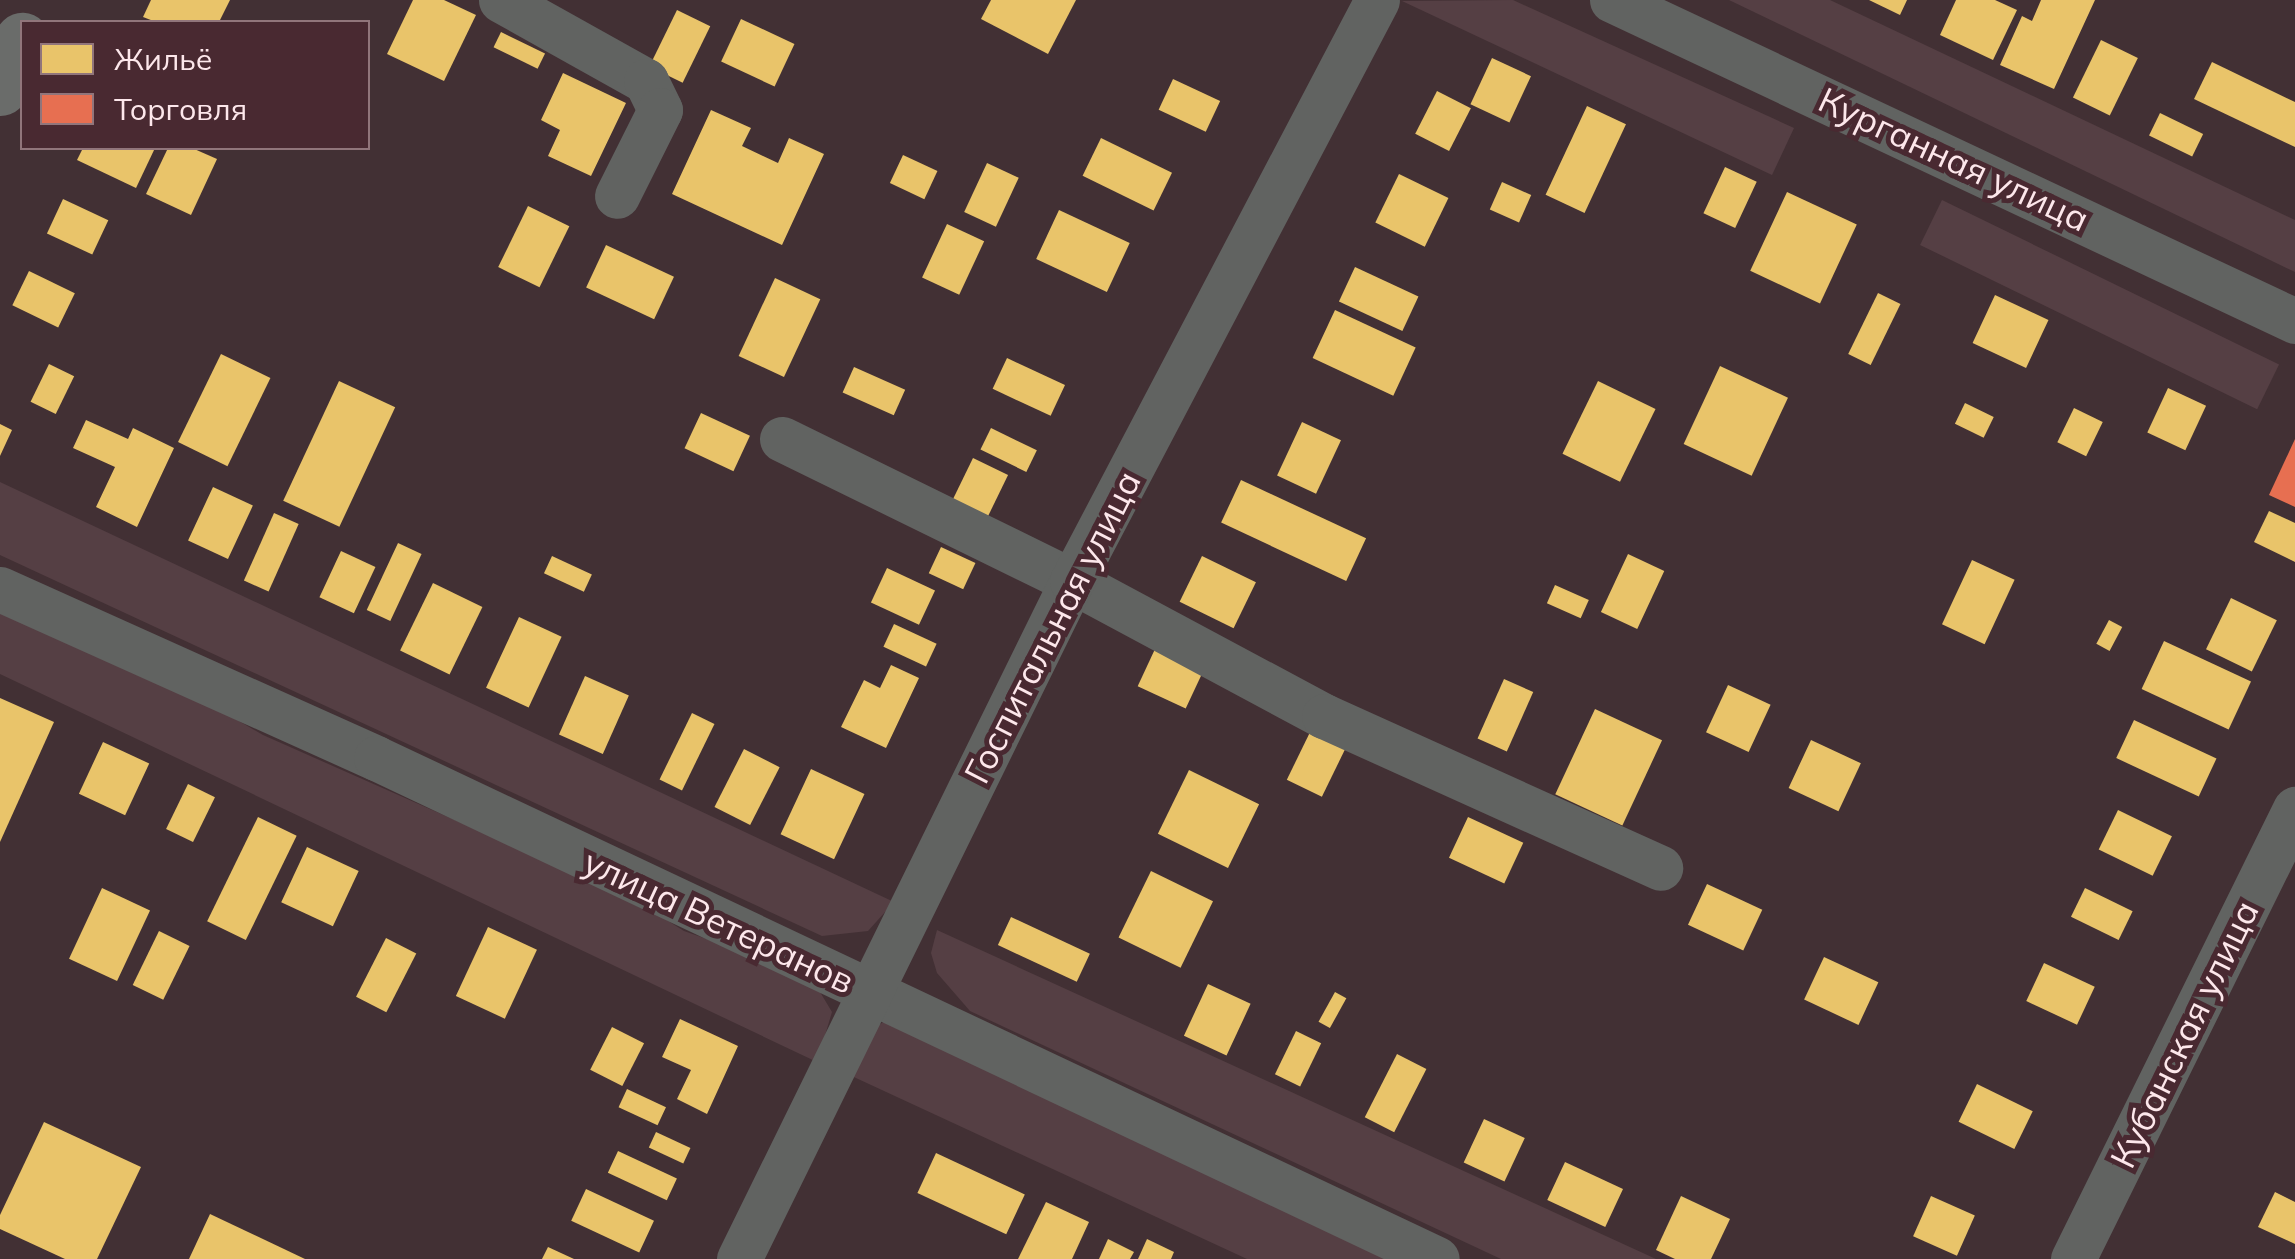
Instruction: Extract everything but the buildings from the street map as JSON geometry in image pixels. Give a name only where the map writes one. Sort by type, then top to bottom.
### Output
[{"type":"main road","points":[[0,88],[20,44]]},
{"type":"street","points":[[501,0],[646,81],[660,110],[616,196]]},
{"type":"street","name":"Госпитальная улица","points":[[739,1259],[1072,581],[1377,0]]},
{"type":"street","name":"Курганная улица","points":[[1612,0],[2295,321]]},
{"type":"street","points":[[782,439],[1072,581],[1324,716],[1660,868]]},
{"type":"street","name":"улица Ветеранов","points":[[0,588],[376,758],[1436,1259]]},
{"type":"street","name":"Кубанская улица","points":[[2073,1259],[2295,809]]},
{"type":"shaded area","points":[[1513,0],[1794,128],[1772,175],[1402,1]]},
{"type":"shaded area","points":[[1729,0],[1830,0],[2295,220],[2295,272]]},
{"type":"shaded area","points":[[1942,200],[2279,364],[2257,409],[1920,245]]},
{"type":"shaded area","points":[[0,482],[894,902],[868,931],[822,936],[0,555]]},
{"type":"shaded area","points":[[0,609],[162,676],[263,735],[635,900],[684,931],[755,956],[820,992],[832,1012],[817,1062],[0,674]]},
{"type":"shaded area","points":[[937,930],[1656,1259],[1501,1259],[970,1011],[937,973],[931,953]]},
{"type":"shaded area","points":[[884,1022],[1401,1259],[1247,1259],[843,1072],[863,1033]]}]
